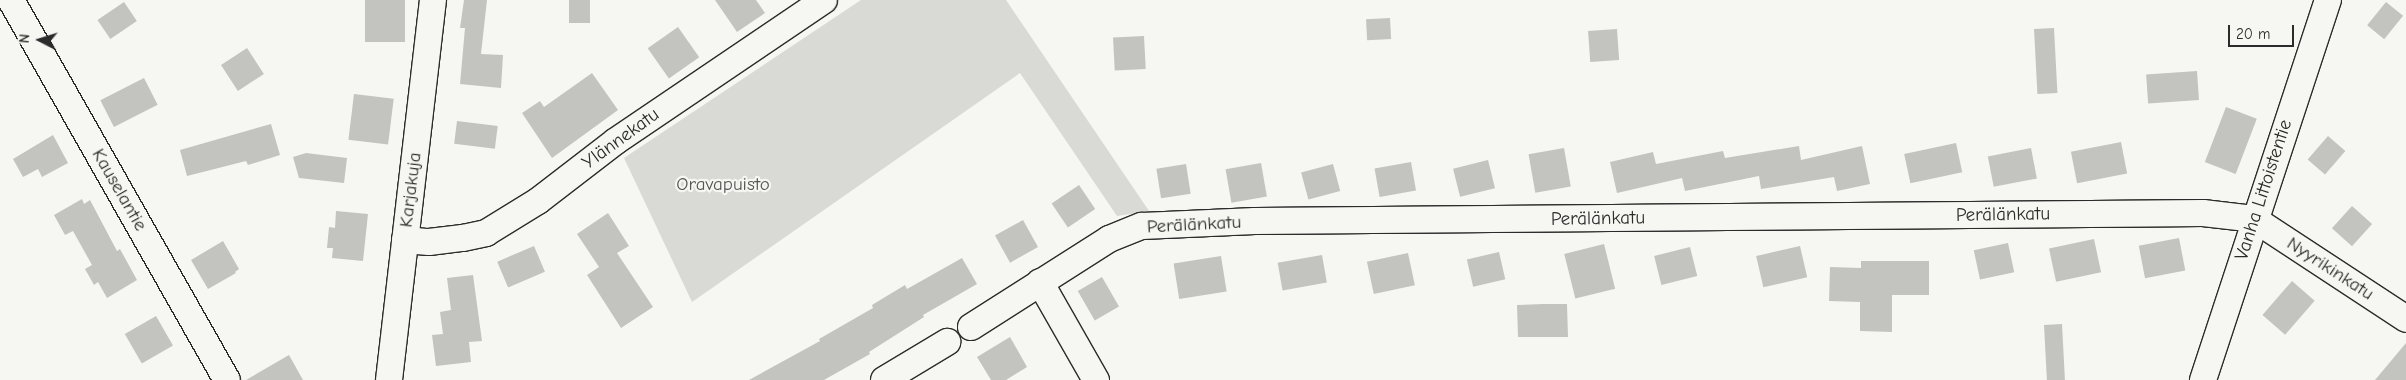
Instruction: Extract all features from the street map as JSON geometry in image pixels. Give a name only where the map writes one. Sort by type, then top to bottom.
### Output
[{"type":"street","name":"Kauselantie","points":[[11,0],[227,380]]},
{"type":"street","name":"Karjakuja","points":[[389,380],[433,0]]},
{"type":"street","name":"Ylännekatu","points":[[405,240],[429,242],[486,233],[538,200],[616,141],[824,0]]},
{"type":"street","name":"Vanha Littoistentie","points":[[2203,380],[2254,219],[2328,0]]},
{"type":"street","name":"Perälänkatu","points":[[970,327],[1109,239],[1142,226],[1255,221],[2203,213],[2254,219]]},
{"type":"street","name":"Nyyrikinkatu","points":[[2254,219],[2406,319]]},
{"type":"street","points":[[1040,282],[1096,380]]},
{"type":"street","points":[[884,380],[948,342]]},
{"type":"green space","name":"Oravapuisto","points":[[861,0],[1006,0],[1149,211],[1117,216],[1020,73],[692,302],[624,158]]},
{"type":"building","points":[[365,0],[405,0],[405,42],[365,42]]},
{"type":"building","points":[[464,0],[487,0],[481,54],[503,55],[501,88],[460,84],[465,28],[460,28]]},
{"type":"building","points":[[569,0],[590,0],[590,23],[569,23]]},
{"type":"building","points":[[715,0],[756,0],[765,13],[737,32]]},
{"type":"building","points":[[124,2],[137,21],[110,39],[97,20]]},
{"type":"building","points":[[2386,2],[2403,16],[2384,39],[2367,25]]},
{"type":"building","points":[[1390,18],[1391,39],[1367,40],[1366,19]]},
{"type":"building","points":[[678,27],[699,57],[669,79],[648,48]]},
{"type":"building","points":[[2054,28],[2057,93],[2037,94],[2034,29]]},
{"type":"building","points":[[1617,29],[1619,60],[1590,62],[1588,31]]},
{"type":"building","points":[[1144,36],[1146,69],[1115,71],[1113,38]]},
{"type":"building","points":[[247,48],[264,74],[238,91],[221,65]]},
{"type":"building","points":[[2197,71],[2199,100],[2148,103],[2146,75]]},
{"type":"building","points":[[592,73],[618,110],[552,158],[522,113],[540,101],[544,107]]},
{"type":"building","points":[[144,78],[158,105],[114,127],[100,100]]},
{"type":"building","points":[[354,94],[394,99],[388,145],[348,140]]},
{"type":"building","points":[[2226,107],[2257,119],[2236,174],[2205,162]]},
{"type":"building","points":[[457,121],[498,126],[495,149],[454,144]]},
{"type":"building","points":[[271,124],[280,155],[248,165],[246,161],[187,176],[180,150]]},
{"type":"building","points":[[53,135],[68,163],[42,177],[38,169],[23,177],[13,159]]},
{"type":"building","points":[[2328,136],[2345,151],[2325,174],[2308,159]]},
{"type":"building","points":[[2121,142],[2127,173],[2077,183],[2071,152]]},
{"type":"building","points":[[1956,143],[1962,172],[1910,183],[1904,154]]},
{"type":"building","points":[[1799,146],[1801,160],[1862,146],[1870,184],[1837,191],[1834,177],[1761,189],[1759,176],[1685,191],[1682,178],[1617,193],[1610,162],[1653,152],[1656,164],[1723,151],[1725,158]]},
{"type":"building","points":[[1564,148],[1571,186],[1535,193],[1529,154]]},
{"type":"building","points":[[2031,148],[2037,178],[1994,187],[1988,156]]},
{"type":"building","points":[[306,153],[347,158],[344,183],[299,178],[293,157]]},
{"type":"building","points":[[1488,160],[1495,188],[1460,197],[1453,169]]},
{"type":"building","points":[[1411,162],[1416,191],[1380,197],[1375,168]]},
{"type":"building","points":[[1261,163],[1267,196],[1231,203],[1226,169]]},
{"type":"building","points":[[1186,164],[1191,194],[1161,198],[1156,169]]},
{"type":"building","points":[[1333,164],[1340,191],[1308,200],[1301,173]]},
{"type":"building","points":[[1079,185],[1095,209],[1068,227],[1052,203]]},
{"type":"building","points":[[82,199],[84,204],[90,200],[117,251],[120,249],[137,280],[107,298],[98,282],[94,285],[85,269],[92,265],[73,231],[65,235],[54,215]]},
{"type":"building","points":[[2352,206],[2372,224],[2352,246],[2332,228]]},
{"type":"building","points":[[336,211],[368,214],[363,261],[332,258],[333,248],[327,248],[329,227],[335,228]]},
{"type":"building","points":[[608,213],[629,246],[617,253],[653,307],[621,328],[587,275],[599,267],[577,234]]},
{"type":"building","points":[[1023,220],[1038,247],[1010,263],[995,236]]},
{"type":"building","points":[[2179,238],[2185,270],[2145,278],[2139,246]]},
{"type":"building","points":[[2094,239],[2101,272],[2056,282],[2049,249]]},
{"type":"building","points":[[223,241],[239,269],[236,273],[208,289],[191,260]]},
{"type":"building","points":[[2008,243],[2014,272],[1980,280],[1974,250]]},
{"type":"building","points":[[1604,244],[1615,289],[1575,299],[1564,254]]},
{"type":"building","points":[[534,246],[545,272],[508,287],[497,262]]},
{"type":"building","points":[[1800,246],[1807,277],[1763,287],[1756,256]]},
{"type":"building","points":[[1690,247],[1697,276],[1661,285],[1654,256]]},
{"type":"building","points":[[1499,252],[1505,279],[1473,287],[1467,259]]},
{"type":"building","points":[[1408,253],[1415,285],[1374,294],[1367,262]]},
{"type":"building","points":[[1322,255],[1327,283],[1283,290],[1278,263]]},
{"type":"building","points":[[1221,256],[1227,292],[1179,299],[1174,264]]},
{"type":"building","points":[[962,258],[977,284],[923,315],[924,317],[869,352],[870,354],[824,380],[749,380],[820,341],[819,339],[873,308],[872,305],[905,285],[907,289]]},
{"type":"building","points":[[1861,261],[1929,261],[1929,295],[1892,295],[1892,332],[1860,331],[1860,302],[1829,301],[1830,267],[1861,268]]},
{"type":"building","points":[[473,275],[482,341],[469,342],[471,362],[436,366],[432,335],[443,334],[440,312],[451,310],[447,278]]},
{"type":"building","points":[[1102,277],[1119,306],[1095,320],[1078,291]]},
{"type":"building","points":[[2292,281],[2315,301],[2285,335],[2262,315]]},
{"type":"building","points":[[1567,304],[1568,337],[1518,337],[1517,305]]},
{"type":"building","points":[[156,316],[173,345],[142,363],[125,334]]},
{"type":"building","points":[[2062,324],[2065,380],[2047,380],[2044,325]]},
{"type":"building","points":[[1010,337],[1027,367],[1006,380],[991,380],[977,357]]},
{"type":"building","points":[[2406,343],[2406,380],[2375,380]]},
{"type":"building","points":[[289,355],[303,380],[246,380]]}]
